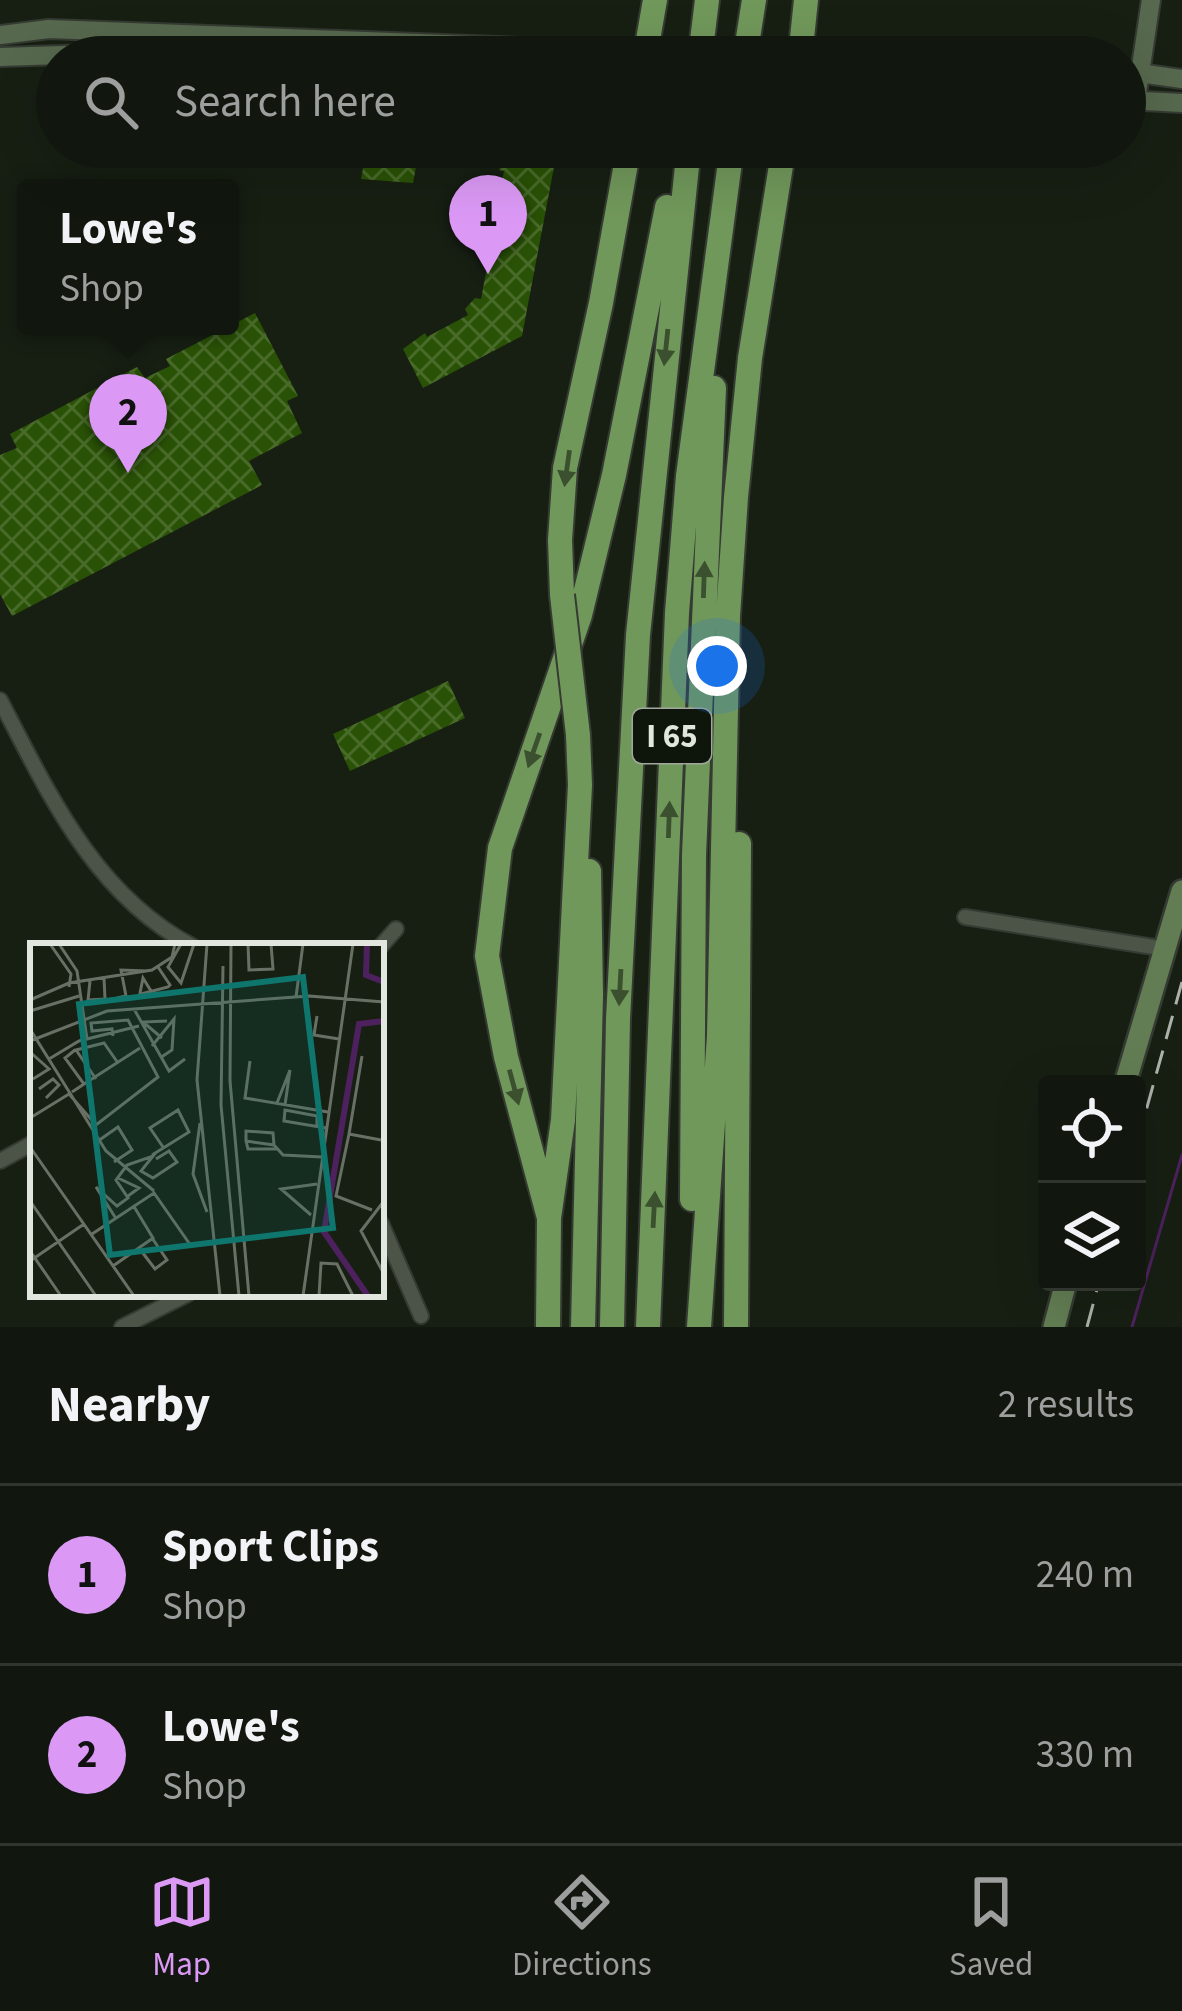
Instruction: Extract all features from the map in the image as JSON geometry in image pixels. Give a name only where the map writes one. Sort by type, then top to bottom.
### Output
[{"type":"highway","points":[[651,36],[656,0]]},
{"type":"highway","points":[[749,36],[754,0]]},
{"type":"highway","points":[[802,36],[806,0]]},
{"type":"highway","points":[[583,1327],[590,881],[560,540],[565,468],[625,168]]},
{"type":"highway","points":[[549,1218],[506,1058],[487,956],[500,848],[580,615],[675,168]]},
{"type":"highway","name":"I 65","points":[[612,1327],[618,1019],[638,635],[687,168]]},
{"type":"highway","name":"I 65","points":[[648,1327],[677,614],[688,476],[728,168]]},
{"type":"highway","points":[[696,1327],[719,1036],[728,616],[750,358],[781,168]]},
{"type":"highway","points":[[696,1327],[694,855],[706,509],[727,177]]},
{"type":"highway","points":[[728,616],[741,885],[736,1327]]},
{"type":"highway","points":[[548,1327],[549,1218],[563,1120],[580,785]]},
{"type":"main road","points":[[1142,36],[1151,0]]},
{"type":"main road","points":[[0,34],[50,29],[218,36]]},
{"type":"main road","points":[[0,57],[36,55]]},
{"type":"main road","points":[[1146,74],[1182,79]]},
{"type":"main road","points":[[1146,101],[1182,103]]},
{"type":"main road","points":[[1128,1075],[1182,891]]},
{"type":"main road","points":[[1054,1327],[1064,1291]]},
{"type":"street","points":[[0,700],[86,855],[146,916],[187,943]]},
{"type":"street","points":[[965,917],[1166,949]]},
{"type":"street","points":[[384,943],[396,929]]},
{"type":"street","points":[[0,1161],[30,1145]]},
{"type":"street","points":[[384,1230],[421,1316]]},
{"type":"street","points":[[122,1327],[182,1297]]},
{"type":"building","points":[[363,168],[416,168],[413,183],[361,179]]},
{"type":"building","points":[[554,168],[522,336],[423,388],[403,349],[425,333],[427,337],[468,315],[465,309],[475,298],[481,299],[492,241],[486,240],[489,225],[494,226],[504,171],[499,170]]},
{"type":"building","points":[[255,313],[298,396],[287,401],[302,433],[249,461],[262,485],[12,616],[0,594],[0,455],[17,448],[10,434],[137,367],[145,378],[170,366],[166,359],[212,335],[239,335],[239,321]]},
{"type":"building","points":[[448,681],[465,718],[350,771],[333,734]]},
{"type":"waterway","points":[[1132,1327],[1182,1155]]},
{"type":"railway","points":[[1146,1111],[1182,982]]},
{"type":"railway","points":[[1087,1327],[1097,1291]]},
{"type":"place","name":"Sport Clips","points":[[488,274]]},
{"type":"place","name":"Lowe's","points":[[128,473]]}]
